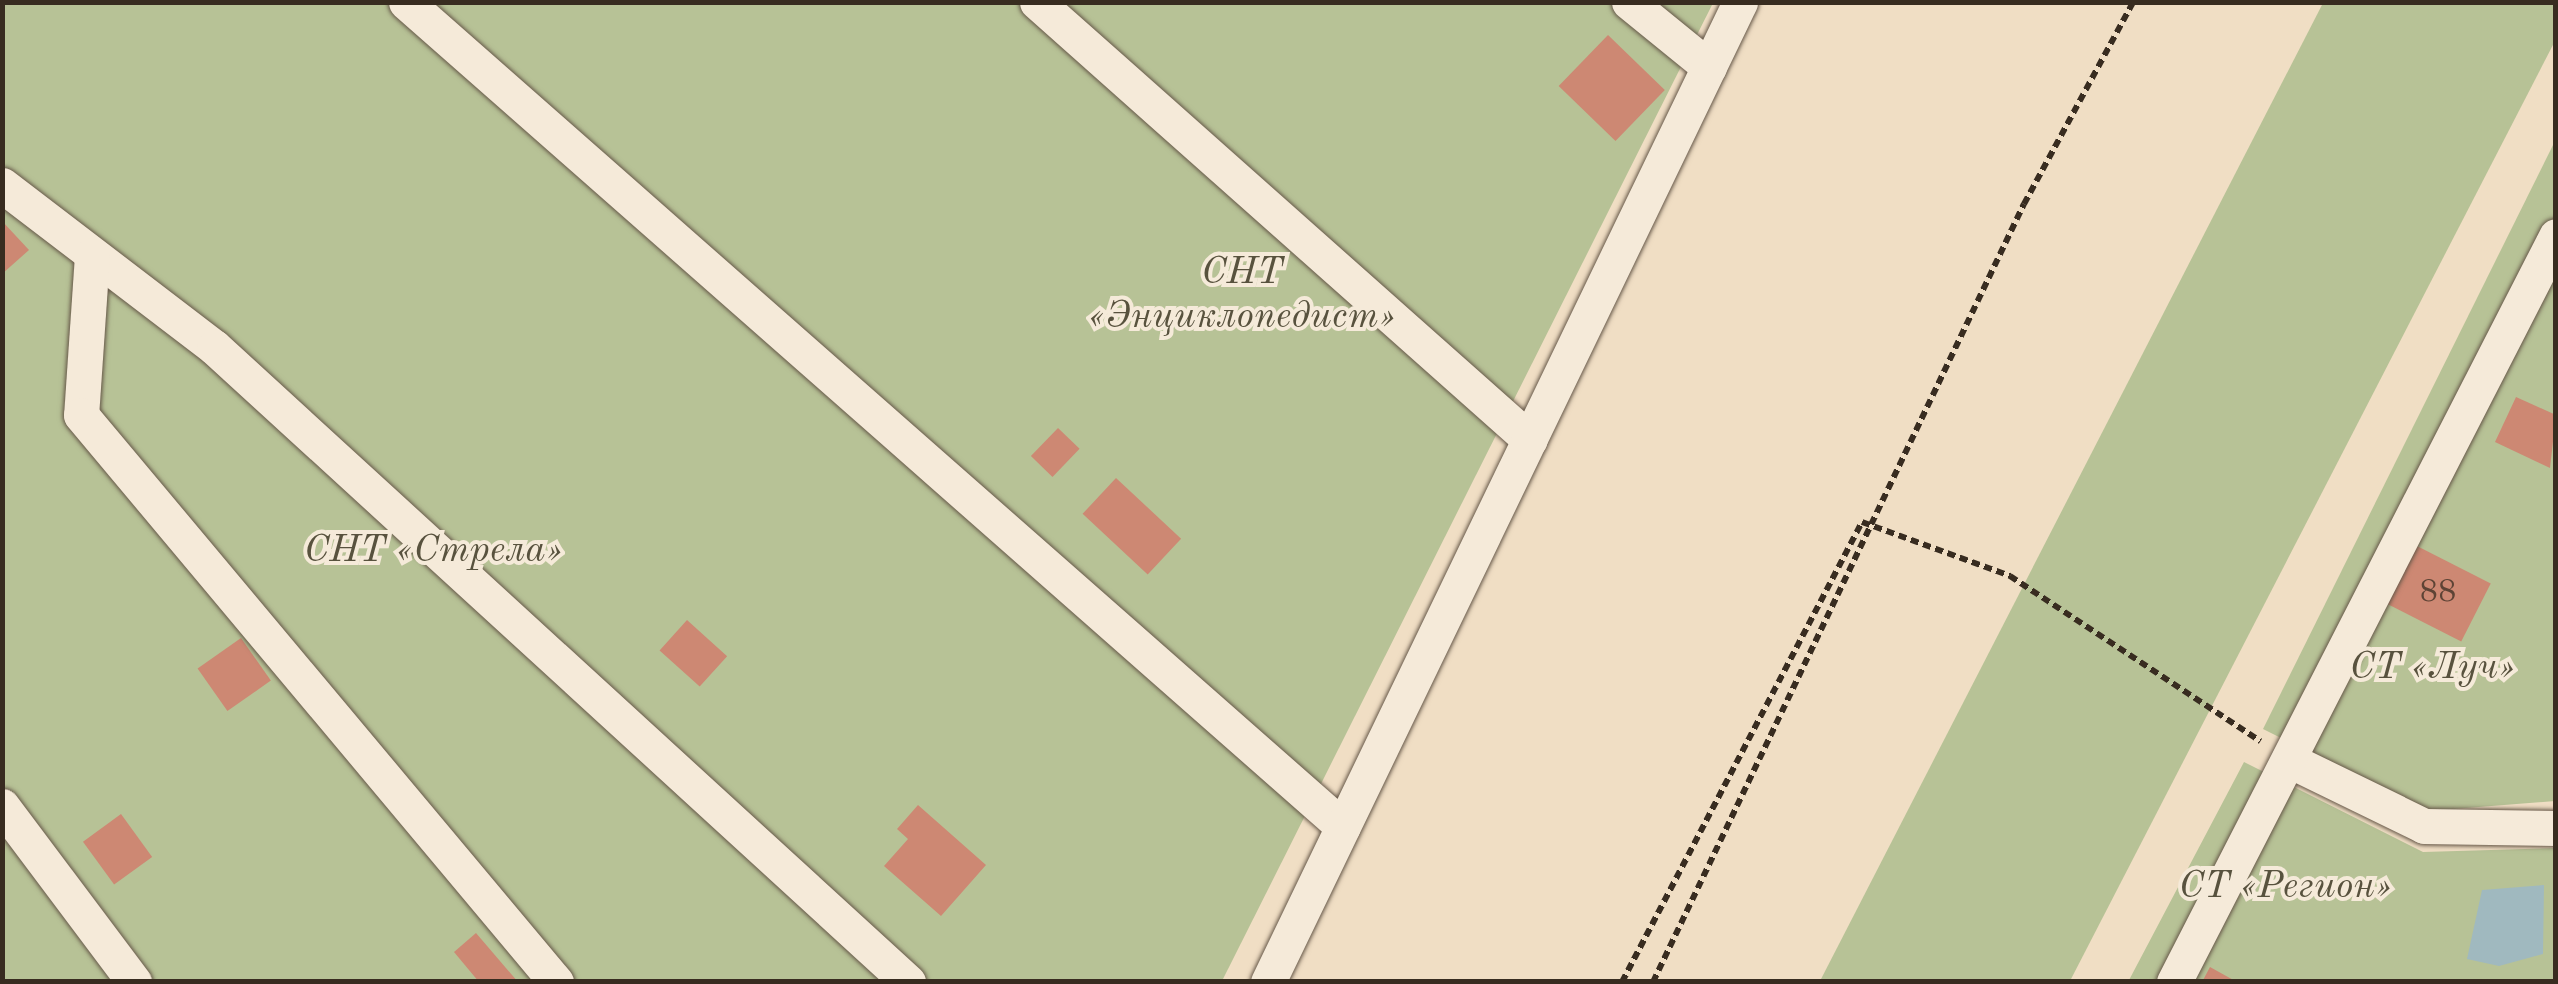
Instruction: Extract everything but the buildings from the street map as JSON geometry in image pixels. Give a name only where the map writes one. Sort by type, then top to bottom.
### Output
[{"type":"street","points":[[406,2],[1343,827]]},
{"type":"street","points":[[1037,2],[1530,440]]},
{"type":"street","points":[[1629,2],[1710,68]]},
{"type":"street","points":[[1268,982],[1740,2]]},
{"type":"street","points":[[2,185],[214,346],[908,982]]},
{"type":"street","points":[[2174,982],[2291,761],[2556,236]]},
{"type":"street","points":[[92,256],[82,415],[556,982]]},
{"type":"street","points":[[2291,761],[2424,826],[2556,828]]},
{"type":"street","points":[[2,806],[134,982]]},
{"type":"path","points":[[1653,982],[2024,204],[2133,2]]},
{"type":"path","points":[[1622,982],[1862,522],[2010,576],[2291,761]]},
{"type":"green space","name":"СНТ «Стрела»","points":[[3,3],[1713,3],[1222,981],[2,981]]},
{"type":"green space","points":[[2323,3],[2555,3],[2555,41],[2070,981],[1820,981]]},
{"type":"green space","name":"СТ «Луч»","points":[[2555,141],[2555,801],[2428,811],[2263,729]]},
{"type":"green space","name":"СТ «Регион»","points":[[2244,762],[2423,852],[2555,848],[2555,981],[2128,982]]},
{"type":"water","points":[[2544,885],[2543,954],[2499,966],[2467,959],[2482,890]]},
{"type":"park label","name":"СНТ «Энциклопедист»","points":[[1242,296]]}]
